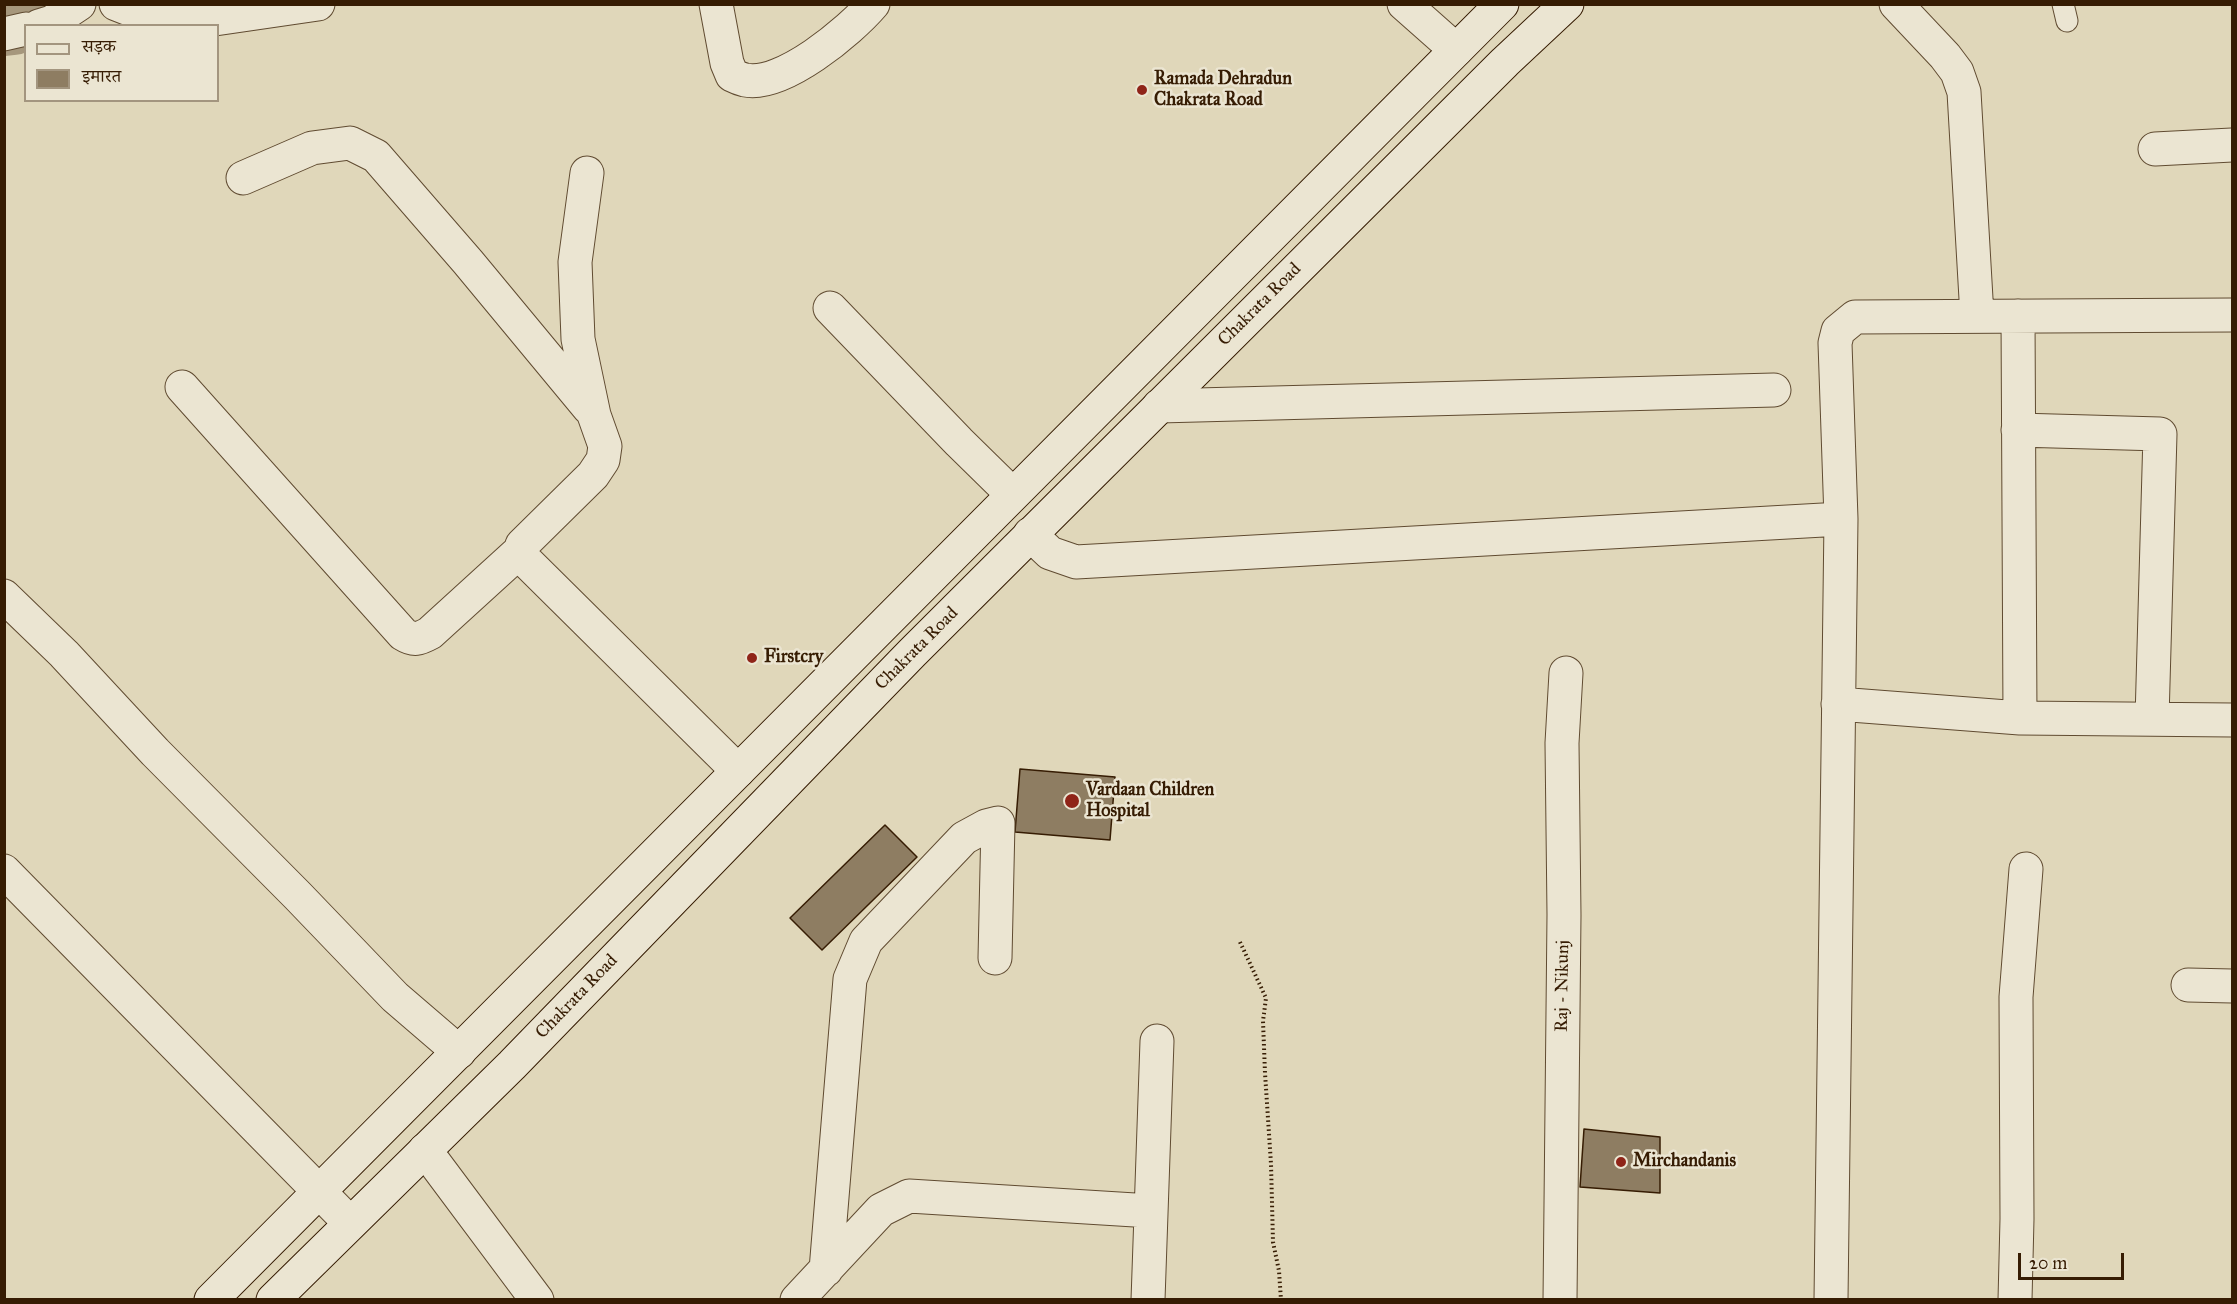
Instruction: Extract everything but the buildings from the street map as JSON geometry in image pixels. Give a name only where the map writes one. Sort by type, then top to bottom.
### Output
[{"type":"street","points":[[46,24],[80,4]]},
{"type":"street","points":[[116,4],[144,15],[215,20],[318,4]]},
{"type":"street","points":[[716,4],[727,63],[732,75],[747,81],[763,80],[793,70],[851,26],[873,4]]},
{"type":"street","points":[[1404,4],[1456,50]]},
{"type":"street","points":[[211,1299],[1502,4]]},
{"type":"street","name":"Chakrata Road","points":[[273,1299],[512,1065],[1030,534],[1505,62],[1567,4]]},
{"type":"street","points":[[1896,4],[1944,56],[1956,72],[1964,92],[1977,316]]},
{"type":"street","points":[[4,34],[24,29]]},
{"type":"street","points":[[243,178],[312,148],[350,143],[376,156],[468,262],[594,415]]},
{"type":"street","points":[[2155,149],[2232,145]]},
{"type":"street","points":[[182,387],[403,634],[411,639],[418,639],[430,633],[520,551],[522,545],[593,475],[603,460],[605,446],[594,415],[578,339],[575,262],[586,173]]},
{"type":"street","points":[[830,308],[935,419],[1012,494]]},
{"type":"street","points":[[1831,1299],[1841,519],[1835,343],[1838,331],[1855,316],[2232,315]]},
{"type":"street","points":[[2018,316],[2020,718]]},
{"type":"street","points":[[1159,406],[1774,390]]},
{"type":"street","points":[[2018,430],[2160,434],[2152,719]]},
{"type":"street","points":[[1030,534],[1050,554],[1076,562],[1841,519]]},
{"type":"street","points":[[520,551],[532,567],[738,771]]},
{"type":"street","points":[[4,596],[64,654],[155,752],[395,997],[459,1052]]},
{"type":"street","name":"Raj - Nikunj","points":[[1560,1299],[1564,915],[1562,743],[1566,673]]},
{"type":"street","points":[[1838,704],[2020,718],[2232,720]]},
{"type":"street","points":[[826,1270],[850,980],[866,941],[964,838],[986,826],[998,823],[995,958]]},
{"type":"street","points":[[2015,1299],[2016,997],[2026,869]]},
{"type":"street","points":[[4,871],[350,1223]]},
{"type":"street","points":[[2188,985],[2232,986]]},
{"type":"street","points":[[1148,1299],[1157,1041]]},
{"type":"street","points":[[425,1150],[537,1299]]},
{"type":"street","points":[[797,1299],[881,1210],[909,1196],[1151,1211]]},
{"type":"path","points":[[1240,942],[1266,998],[1263,1021],[1273,1242],[1279,1271],[1281,1299]]},
{"type":"waterway","points":[[4,24],[13,23],[34,4]]},
{"type":"place","name":"Ramada Dehradun Chakrata Road","points":[[1142,90]]},
{"type":"place","name":"Firstcry","points":[[752,658]]},
{"type":"place","name":"Vardaan Children Hospital","points":[[1072,801]]},
{"type":"place","name":"Mirchandanis","points":[[1621,1162]]}]
